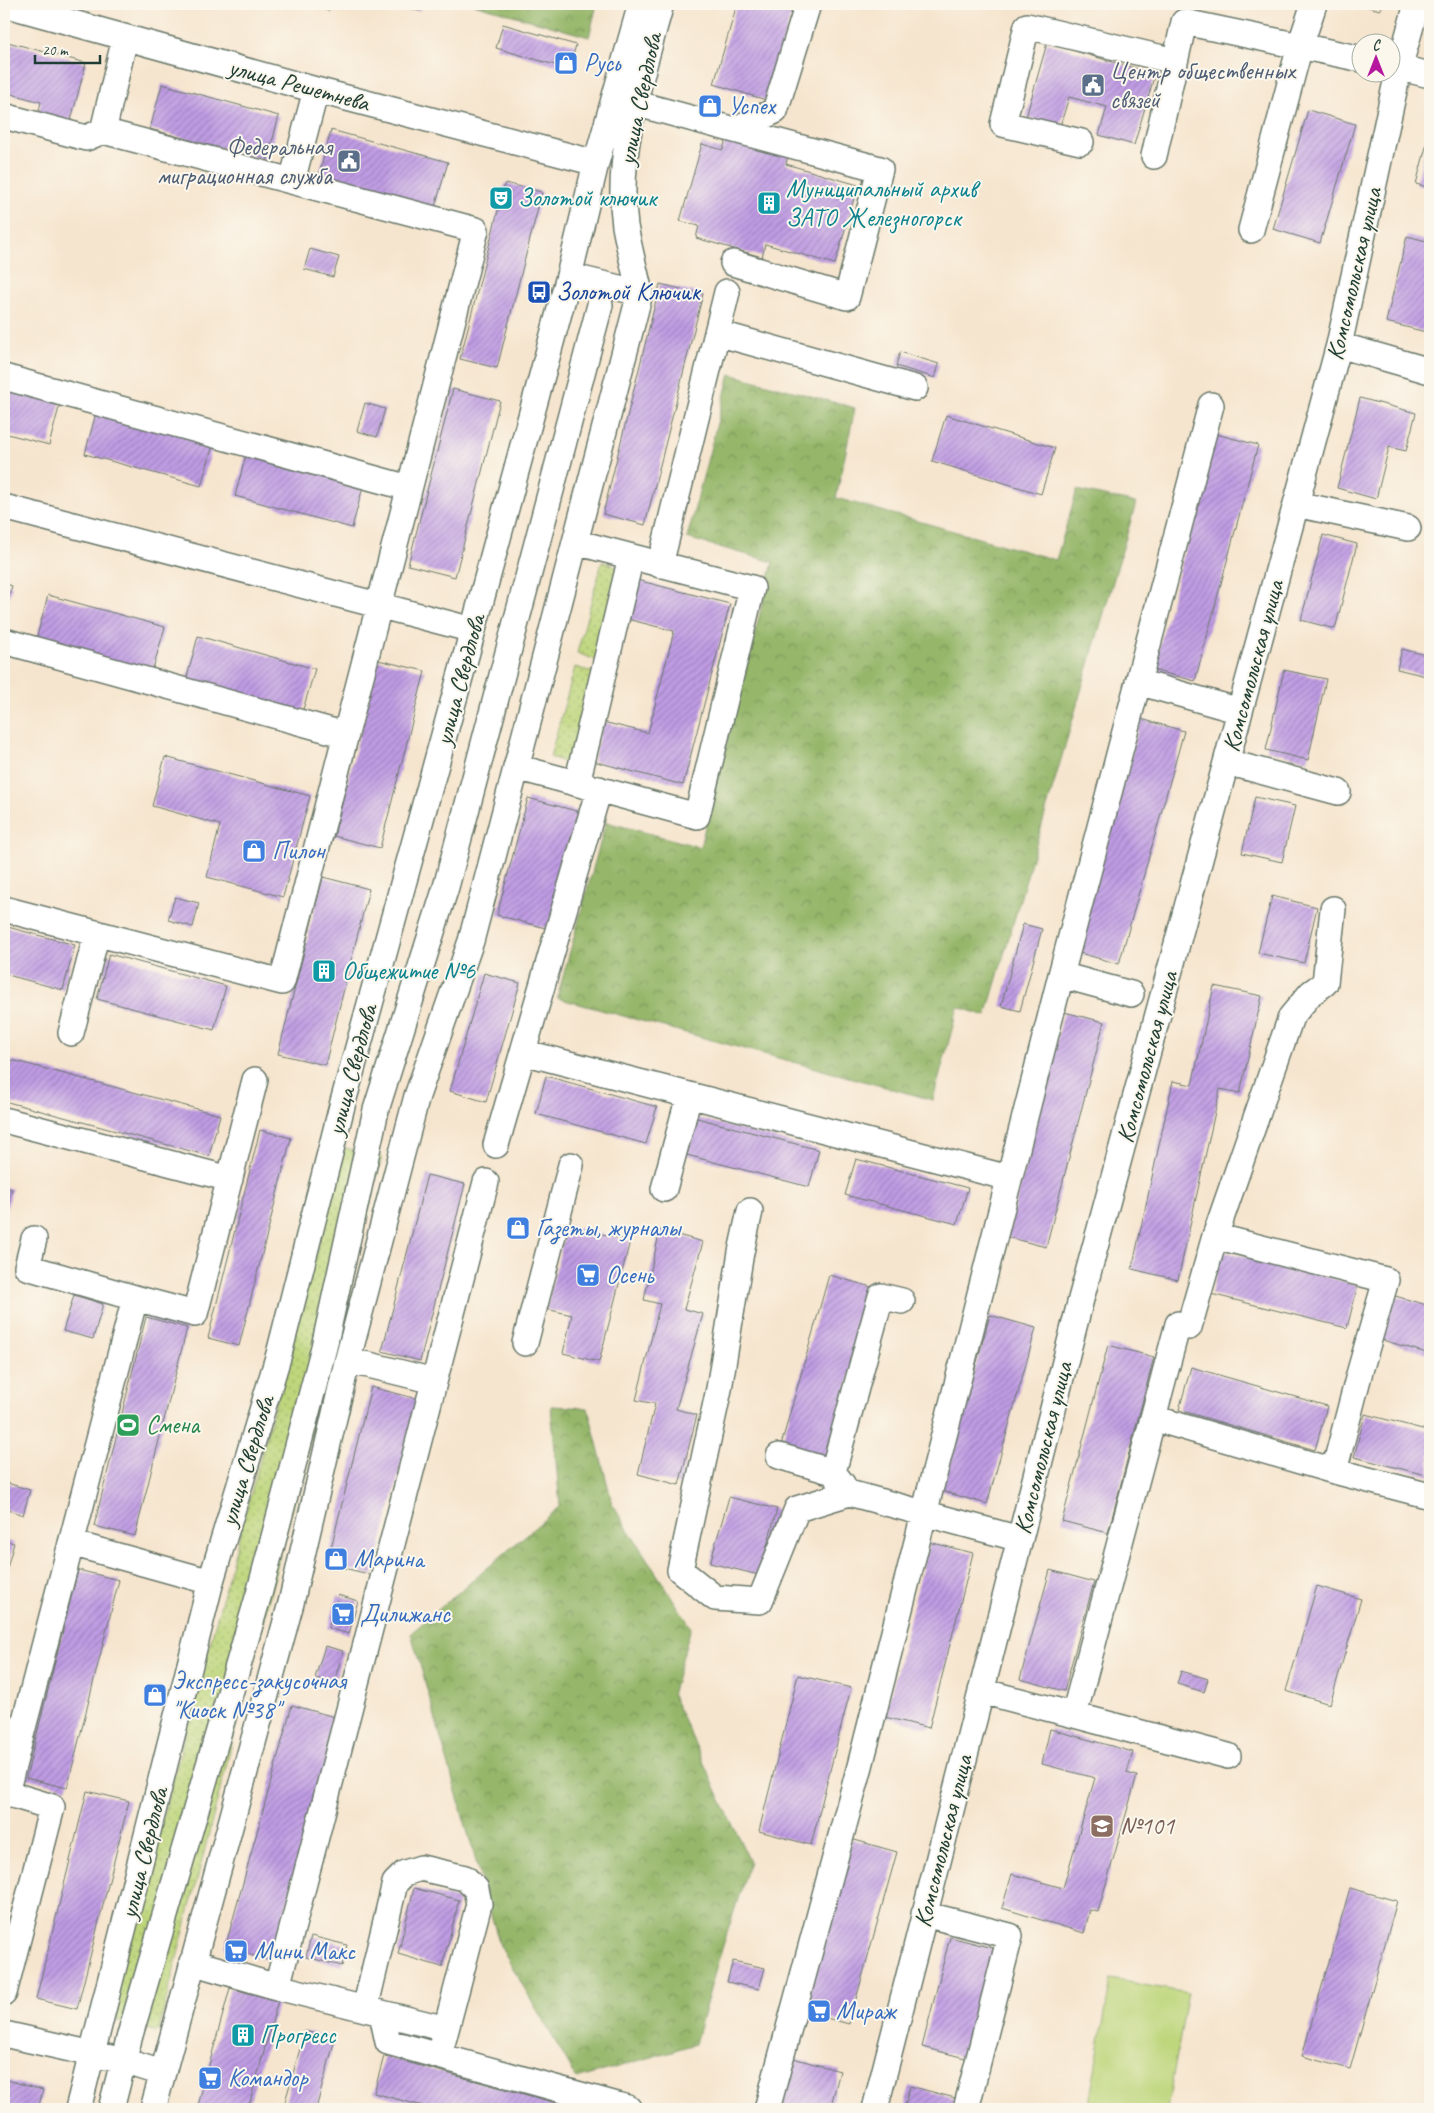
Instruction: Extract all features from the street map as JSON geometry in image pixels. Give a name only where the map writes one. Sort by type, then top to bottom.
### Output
[{"type":"street","name":"улица Решетнева","points":[[4,4],[316,90],[596,163]]},
{"type":"street","name":"улица Свердлова","points":[[78,2109],[212,1582],[279,1354],[345,1094],[569,276],[596,163],[640,4]]},
{"type":"street","name":"улица Свердлова","points":[[153,2109],[291,1603],[347,1362],[417,1096],[471,941],[640,293],[625,225],[624,177],[634,103],[661,4]]},
{"type":"street","points":[[736,129],[775,111],[808,4]]},
{"type":"street","points":[[1252,230],[1300,46],[1314,4]]},
{"type":"street","name":"Комсомольская улица","points":[[1402,47],[1417,4]]},
{"type":"street","points":[[1154,156],[1184,22],[1352,57]]},
{"type":"street","points":[[1081,142],[1003,124],[1026,26],[1175,61]]},
{"type":"street","points":[[103,131],[125,38]]},
{"type":"street","points":[[1402,69],[1430,75]]},
{"type":"street","name":"Комсомольская улица","points":[[875,2109],[1081,1299],[1339,345],[1392,82]]},
{"type":"street","points":[[292,181],[316,90]]},
{"type":"street","points":[[634,103],[736,129],[880,170],[847,297],[733,263]]},
{"type":"street","points":[[4,116],[86,138],[103,131],[476,230],[282,982],[4,909]]},
{"type":"street","points":[[569,276],[640,293]]},
{"type":"street","points":[[660,564],[727,292]]},
{"type":"street","points":[[111,2109],[259,1594],[324,1347],[380,1094],[446,887],[600,305]]},
{"type":"street","points":[[717,332],[915,388]]},
{"type":"street","points":[[1339,345],[1430,371]]},
{"type":"street","points":[[4,377],[409,488]]},
{"type":"street","points":[[767,2109],[860,1766],[1061,975],[1211,405]]},
{"type":"street","points":[[1296,504],[1408,528]]},
{"type":"street","points":[[4,508],[473,630]]},
{"type":"street","points":[[516,767],[697,816],[752,588],[575,542]]},
{"type":"street","points":[[496,1145],[523,1052],[588,786],[631,557]]},
{"type":"street","points":[[4,641],[346,735]]},
{"type":"street","points":[[1138,682],[1240,711]]},
{"type":"street","points":[[1226,763],[1338,792]]},
{"type":"street","points":[[1074,1715],[1153,1418],[1291,1017],[1311,993],[1325,983],[1333,909]]},
{"type":"street","points":[[71,1033],[97,933]]},
{"type":"street","points":[[1061,975],[1131,994]]},
{"type":"street","points":[[523,1052],[1009,1178]]},
{"type":"street","points":[[34,1239],[27,1268],[195,1314],[255,1080]]},
{"type":"street","points":[[664,1189],[689,1096]]},
{"type":"street","points":[[4,1120],[230,1179]]},
{"type":"street","points":[[525,1343],[571,1165]]},
{"type":"street","points":[[277,1987],[486,1182]]},
{"type":"street","points":[[750,1211],[741,1252],[719,1389],[680,1570],[715,1598],[760,1601],[798,1509],[849,1492],[1020,1538]]},
{"type":"street","points":[[1215,1236],[1386,1280],[1334,1471]]},
{"type":"street","points":[[833,1472],[881,1296],[902,1301]]},
{"type":"street","points":[[4,1993],[12,1928],[52,1807],[5,1792],[135,1298]]},
{"type":"street","points":[[347,1362],[369,1364],[434,1381]]},
{"type":"street","points":[[1153,1418],[1334,1471],[1430,1496]]},
{"type":"street","points":[[779,1456],[833,1472],[849,1492]]},
{"type":"street","points":[[71,1543],[212,1582]]},
{"type":"street","points":[[982,1691],[1228,1756]]},
{"type":"street","points":[[439,2056],[478,1904],[476,1889],[465,1878],[421,1868],[405,1873],[395,1883],[374,2012],[388,2042],[628,2108]]},
{"type":"street","points":[[924,1914],[1010,1936],[966,2109]]},
{"type":"street","points":[[192,1962],[277,1987],[446,2029]]},
{"type":"street","points":[[5,2033],[124,2061],[162,2073]]},
{"type":"green space","points":[[474,4],[597,4],[589,37]]},
{"type":"green space","points":[[730,374],[855,408],[836,498],[1056,560],[1077,490],[1136,503],[986,1016],[958,1007],[933,1100],[557,998],[606,822],[700,847],[773,562],[687,538]]},
{"type":"green space","points":[[602,562],[620,567],[596,660],[577,653]]},
{"type":"green space","points":[[575,667],[596,673],[571,764],[550,757]]},
{"type":"green space","points":[[345,1148],[382,1157],[158,2032],[108,2018]]},
{"type":"green space","points":[[551,1406],[588,1408],[613,1506],[691,1627],[672,1695],[750,1862],[718,1961],[695,2044],[577,2079],[500,1946],[411,1633],[560,1506]]},
{"type":"green space","points":[[1111,1979],[1188,1993],[1167,2109],[1088,2109]]},
{"type":"building","points":[[307,4],[331,4],[329,11]]},
{"type":"building","points":[[396,4],[421,4],[419,11]]},
{"type":"building","points":[[737,4],[794,4],[766,100],[714,84]]},
{"type":"building","points":[[1357,4],[1382,4],[1380,10]]},
{"type":"building","points":[[503,24],[576,45],[569,69],[496,48]]},
{"type":"building","points":[[4,41],[86,63],[70,124],[38,115],[41,102],[4,92]]},
{"type":"building","name":"Центр общественных связей","points":[[1047,43],[1155,74],[1134,145],[1099,135],[1107,107],[1069,97],[1060,126],[1026,117]]},
{"type":"building","points":[[162,84],[279,116],[267,161],[150,129]]},
{"type":"building","points":[[1308,110],[1355,124],[1320,243],[1273,229]]},
{"type":"building","points":[[331,130],[448,162],[435,207],[319,175]]},
{"type":"building","points":[[1430,132],[1430,188],[1416,184]]},
{"type":"building","name":"Муниципальный архив ЗАТО Железногорск","points":[[727,136],[789,153],[786,164],[858,185],[835,264],[765,244],[762,257],[696,238],[699,226],[680,221],[702,144],[723,150]]},
{"type":"building","points":[[505,183],[542,192],[497,368],[460,359]]},
{"type":"building","points":[[1407,236],[1430,242],[1430,333],[1386,322]]},
{"type":"building","points":[[310,249],[339,257],[333,277],[304,269]]},
{"type":"building","points":[[660,284],[703,294],[645,525],[603,514]]},
{"type":"building","points":[[900,352],[939,364],[935,378],[896,366]]},
{"type":"building","points":[[4,384],[61,400],[49,445],[4,433]]},
{"type":"building","points":[[453,389],[500,401],[455,577],[408,565]]},
{"type":"building","points":[[1360,398],[1416,413],[1406,451],[1389,447],[1376,499],[1337,488]]},
{"type":"building","points":[[365,403],[385,409],[377,437],[357,431]]},
{"type":"building","points":[[97,409],[214,442],[201,486],[85,454]]},
{"type":"building","points":[[946,415],[1055,448],[1041,494],[932,461]]},
{"type":"building","points":[[1216,434],[1258,445],[1195,681],[1153,670]]},
{"type":"building","points":[[247,451],[364,483],[352,528],[235,496]]},
{"type":"building","points":[[1323,535],[1357,544],[1335,629],[1301,620]]},
{"type":"building","points":[[637,580],[730,604],[683,785],[593,761],[603,722],[648,733],[674,631],[627,619]]},
{"type":"building","points":[[4,583],[12,586],[4,613]]},
{"type":"building","points":[[48,595],[165,627],[152,672],[36,640]]},
{"type":"building","points":[[198,636],[315,669],[302,713],[186,681]]},
{"type":"building","points":[[1402,649],[1430,656],[1430,677],[1397,669]]},
{"type":"building","points":[[378,660],[425,671],[380,848],[334,836]]},
{"type":"building","points":[[1284,670],[1326,679],[1308,760],[1266,750]]},
{"type":"building","points":[[1141,719],[1184,731],[1119,964],[1076,952]]},
{"type":"building","name":"Пилон","points":[[165,757],[310,796],[283,897],[207,877],[220,825],[152,806]]},
{"type":"building","points":[[1255,797],[1295,806],[1282,862],[1242,853]]},
{"type":"building","points":[[528,798],[580,812],[549,929],[497,915]]},
{"type":"building","name":"Общежитие №6","points":[[323,877],[369,889],[325,1065],[278,1054]]},
{"type":"building","points":[[1272,896],[1317,907],[1304,963],[1258,953]]},
{"type":"building","points":[[175,897],[199,903],[193,927],[168,920]]},
{"type":"building","points":[[1023,924],[1042,929],[1020,1011],[1001,1006]]},
{"type":"building","points":[[4,926],[75,945],[63,990],[4,974]]},
{"type":"building","points":[[109,954],[226,986],[214,1030],[97,999]]},
{"type":"building","points":[[484,973],[520,983],[486,1102],[450,1091]]},
{"type":"building","points":[[1214,986],[1262,996],[1240,1093],[1220,1089],[1178,1280],[1132,1269],[1173,1081],[1192,1085]]},
{"type":"building","points":[[1064,1012],[1104,1022],[1046,1247],[1007,1237]]},
{"type":"building","points":[[12,1060],[220,1115],[209,1156],[4,1101],[4,1091]]},
{"type":"building","points":[[546,1076],[657,1107],[646,1144],[536,1114]]},
{"type":"building","points":[[697,1118],[819,1150],[809,1187],[687,1155]]},
{"type":"building","points":[[260,1130],[291,1138],[239,1346],[208,1338]]},
{"type":"building","points":[[856,1159],[968,1188],[957,1224],[845,1195]]},
{"type":"building","points":[[427,1175],[465,1184],[420,1361],[382,1351]]},
{"type":"building","points":[[4,1187],[12,1189],[4,1218]]},
{"type":"building","name":"Осень","points":[[567,1225],[630,1241],[599,1362],[563,1353],[572,1315],[546,1309]]},
{"type":"building","points":[[660,1230],[703,1242],[684,1309],[703,1314],[676,1409],[697,1415],[679,1485],[638,1474],[655,1404],[636,1400],[660,1304],[644,1300]]},
{"type":"building","points":[[1222,1251],[1358,1285],[1347,1328],[1211,1294]]},
{"type":"building","points":[[829,1275],[875,1288],[827,1458],[781,1445]]},
{"type":"building","points":[[74,1295],[103,1304],[93,1339],[63,1331]]},
{"type":"building","points":[[1392,1295],[1430,1306],[1430,1354],[1379,1339]]},
{"type":"building","points":[[990,1315],[1036,1328],[987,1504],[941,1491]]},
{"type":"building","points":[[146,1317],[187,1328],[135,1536],[94,1526]]},
{"type":"building","points":[[1108,1345],[1154,1357],[1108,1533],[1062,1521]]},
{"type":"building","points":[[1191,1367],[1327,1406],[1315,1450],[1179,1410]]},
{"type":"building","points":[[371,1387],[418,1399],[373,1575],[327,1564]]},
{"type":"building","points":[[1365,1414],[1430,1431],[1430,1476],[1354,1457]]},
{"type":"building","points":[[4,1482],[30,1490],[23,1515],[4,1509]]},
{"type":"building","points":[[729,1497],[777,1509],[759,1575],[710,1563]]},
{"type":"building","points":[[4,1540],[14,1543],[7,1568],[4,1567]]},
{"type":"building","points":[[929,1542],[973,1553],[929,1728],[885,1717]]},
{"type":"building","points":[[78,1570],[119,1580],[67,1788],[26,1778]]},
{"type":"building","points":[[1050,1570],[1094,1582],[1064,1691],[1020,1679]]},
{"type":"building","points":[[1317,1586],[1361,1599],[1330,1704],[1286,1691]]},
{"type":"building","name":"Дилижанс","points":[[338,1595],[358,1601],[349,1634],[328,1628]]},
{"type":"building","points":[[325,1646],[343,1651],[334,1683],[315,1678]]},
{"type":"building","points":[[1181,1671],[1208,1679],[1204,1692],[1177,1684]]},
{"type":"building","points":[[798,1675],[851,1688],[811,1845],[759,1831]]},
{"type":"building","points":[[292,1705],[338,1718],[272,1961],[225,1948]]},
{"type":"building","name":"№101","points":[[1050,1729],[1133,1752],[1127,1773],[1137,1776],[1098,1912],[1090,1910],[1084,1933],[1002,1908],[1012,1874],[1063,1888],[1095,1778],[1042,1764]]},
{"type":"building","points":[[87,1791],[129,1801],[77,2009],[36,1999]]},
{"type":"building","points":[[851,1839],[897,1852],[849,2024],[804,2012]]},
{"type":"building","points":[[414,1888],[459,1900],[442,1967],[398,1954]]},
{"type":"building","points":[[1350,1888],[1397,1901],[1350,2069],[1302,2056]]},
{"type":"building","points":[[311,1936],[347,1945],[342,1966],[306,1957]]},
{"type":"building","points":[[950,1937],[997,1949],[969,2059],[922,2047]]},
{"type":"building","points":[[733,1961],[765,1968],[759,1989],[727,1982]]},
{"type":"building","name":"Прогресс","points":[[230,1988],[278,2001],[248,2109],[197,2109]]},
{"type":"building","points":[[305,2031],[335,2039],[316,2109],[283,2109]]},
{"type":"building","points":[[384,2056],[578,2109],[434,2109],[374,2093]]},
{"type":"building","points":[[793,2058],[840,2071],[830,2109],[780,2109]]},
{"type":"building","points":[[7,2080],[43,2090],[38,2109],[4,2109],[4,2092]]},
{"type":"building","points":[[910,2086],[955,2098],[953,2109],[904,2109]]},
{"type":"place","name":"Русь","points":[[566,63]]},
{"type":"place","name":"Центр общественных связей","points":[[1093,85]]},
{"type":"place","name":"Успех","points":[[710,106]]},
{"type":"place","name":"Федеральная миграционная служба","points":[[349,161]]},
{"type":"place","name":"Золотой ключик","points":[[501,198]]},
{"type":"place","name":"Муниципальный архив ЗАТО Железногорск","points":[[769,203]]},
{"type":"place","name":"Золотой Ключик","points":[[539,292]]},
{"type":"place","name":"Пилон","points":[[254,851]]},
{"type":"place","name":"Общежитие №6","points":[[324,971]]},
{"type":"place","name":"Газеты, журналы","points":[[518,1228]]},
{"type":"place","name":"Осень","points":[[588,1275]]},
{"type":"place","name":"Смена","points":[[128,1425]]},
{"type":"place","name":"Марина","points":[[336,1559]]},
{"type":"place","name":"Дилижанс","points":[[343,1614]]},
{"type":"place","name":"Экспресс-закусочная \"Киоск №38\"","points":[[155,1695]]},
{"type":"place","name":"№101","points":[[1102,1826]]},
{"type":"place","name":"Мини Макс","points":[[236,1951]]},
{"type":"place","name":"Мираж","points":[[819,2011]]},
{"type":"place","name":"Прогресс","points":[[243,2035]]},
{"type":"place","name":"Командор","points":[[210,2078]]}]
